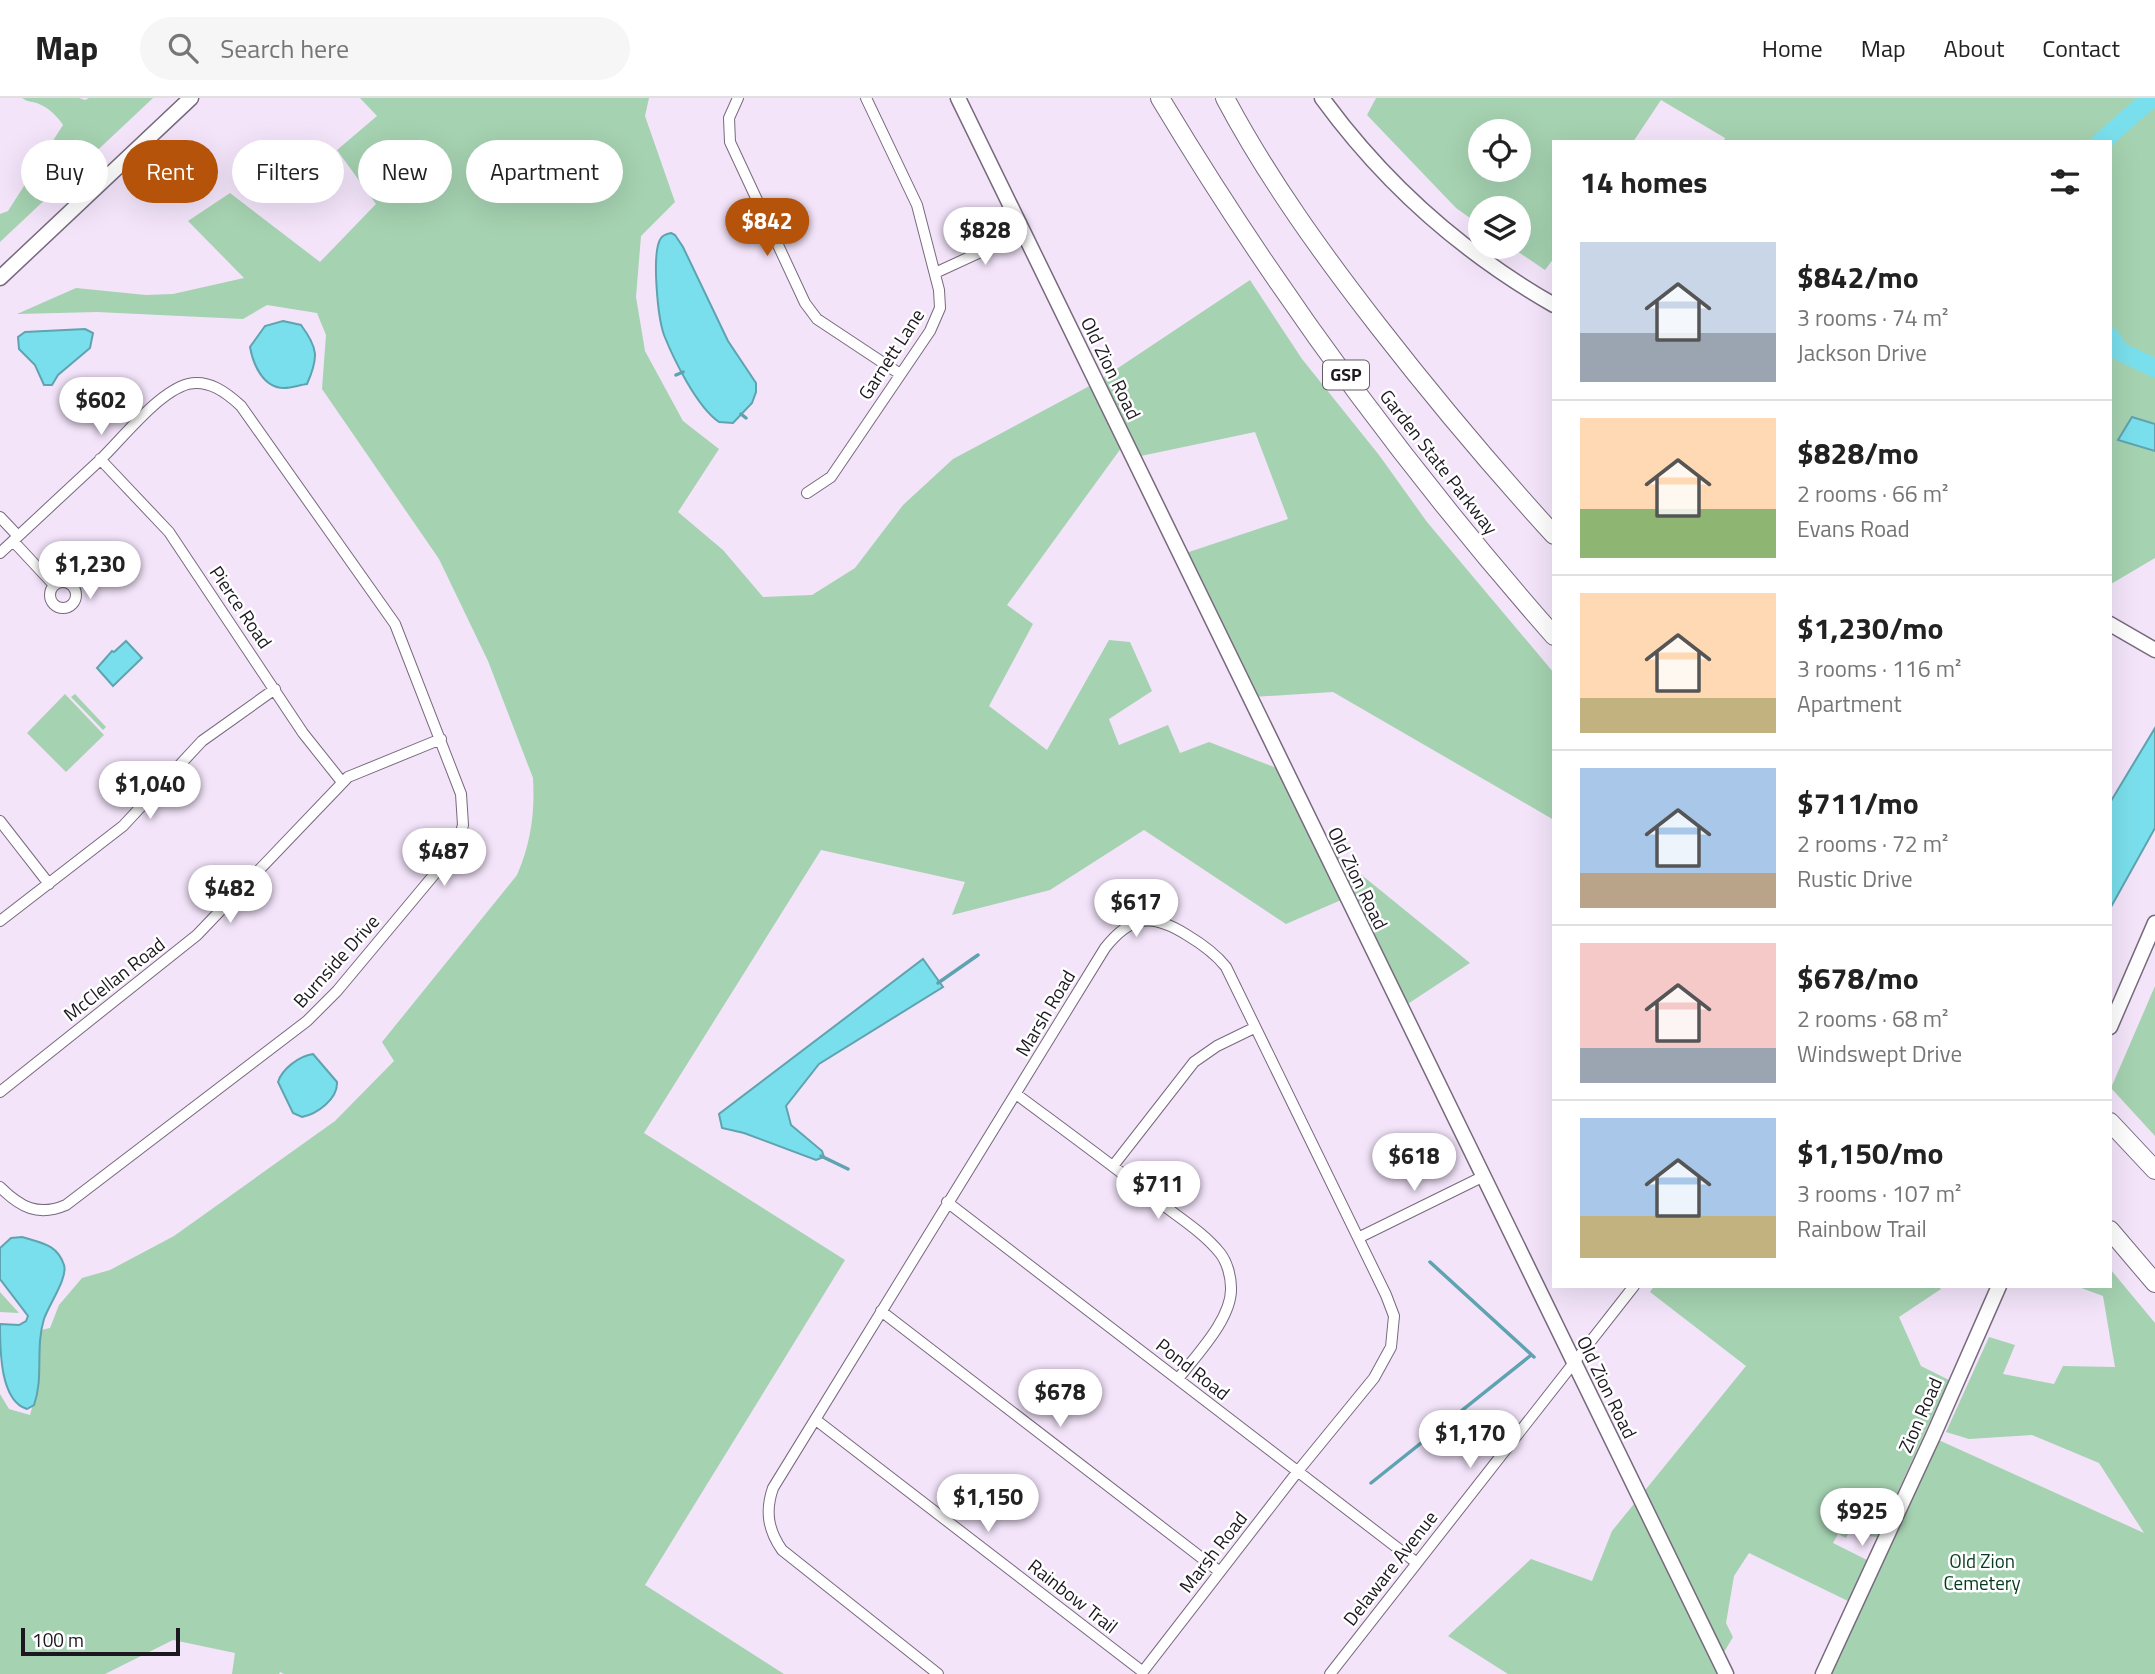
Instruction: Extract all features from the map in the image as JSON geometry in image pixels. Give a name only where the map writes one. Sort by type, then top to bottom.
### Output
[{"type":"highway","name":"Garden State Parkway","points":[[1160,98],[1256,250],[1379,421],[1458,523],[1552,634]]},
{"type":"highway","name":"Garden State Parkway","points":[[1225,98],[1276,183],[1323,253],[1443,409],[1552,533]]},
{"type":"highway","points":[[2112,1123],[2155,1170]]},
{"type":"highway","points":[[2112,1232],[2155,1283]]},
{"type":"street","points":[[0,278],[191,98]]},
{"type":"street","points":[[738,98],[729,118],[730,142],[805,303],[817,319],[900,374]]},
{"type":"street","name":"Garnett Lane","points":[[807,492],[831,477],[938,314],[940,290],[913,192],[866,98]]},
{"type":"street","name":"Old Zion Road","points":[[958,98],[1726,1674]]},
{"type":"street","points":[[1322,98],[1363,150],[1422,210],[1483,260],[1552,304]]},
{"type":"street","points":[[935,273],[1024,232]]},
{"type":"street","name":"Burnside Drive","points":[[0,1187],[15,1202],[27,1208],[43,1211],[66,1205],[270,1050],[327,1003],[440,868],[459,839],[463,820],[462,798],[395,624],[241,406],[221,389],[197,383],[189,384],[166,394],[100,459]]},
{"type":"street","points":[[8,543],[100,459]]},
{"type":"street","name":"Pierce Road","points":[[100,459],[169,532],[303,733],[342,782]]},
{"type":"street","points":[[0,517],[8,543],[54,585]]},
{"type":"street","points":[[2112,625],[2155,650]]},
{"type":"street","points":[[0,921],[123,826],[193,748],[275,689]]},
{"type":"street","name":"McClellan Road","points":[[0,1092],[197,935],[342,782],[355,773],[441,739]]},
{"type":"street","points":[[0,821],[49,884]]},
{"type":"street","name":"Marsh Road","points":[[938,1674],[790,1558],[774,1539],[767,1513],[773,1488],[1105,948],[1124,928],[1138,922],[1162,921],[1213,952],[1231,977],[1360,1237],[1394,1316],[1391,1347],[1374,1378],[1298,1471],[1142,1673]]},
{"type":"street","points":[[2112,1022],[2155,923]]},
{"type":"street","points":[[1113,1166],[1194,1062],[1217,1045],[1254,1028]]},
{"type":"street","points":[[1016,1094],[1113,1166],[1221,1254],[1230,1273],[1232,1290],[1229,1307],[1178,1379]]},
{"type":"street","points":[[1360,1237],[1482,1177]]},
{"type":"street","name":"Pond Road","points":[[947,1202],[1417,1563]]},
{"type":"street","name":"Delaware Avenue","points":[[1330,1674],[1632,1288]]},
{"type":"street","name":"Zion Road","points":[[1823,1674],[1998,1288]]},
{"type":"street","points":[[881,1311],[1220,1572]]},
{"type":"street","name":"Rainbow Trail","points":[[816,1420],[1142,1673]]},
{"type":"green space","points":[[22,98],[153,98],[108,140],[53,140],[63,125],[46,108]]},
{"type":"green space","points":[[360,98],[649,98],[645,116],[675,202],[641,236],[636,297],[645,351],[683,421],[719,449],[678,512],[723,550],[763,597],[812,595],[855,568],[903,505],[953,459],[1097,382],[1250,280],[1302,359],[1379,455],[1427,522],[1552,671],[1552,819],[1333,692],[1252,697],[1183,554],[1288,519],[1255,432],[1136,457],[1127,440],[1007,605],[1033,624],[989,706],[1047,750],[1109,640],[1130,642],[1152,691],[1109,719],[1119,745],[1168,725],[1180,753],[1209,742],[1287,772],[1321,842],[1470,963],[1403,1007],[1348,897],[1286,924],[1144,830],[1050,890],[952,915],[965,882],[821,850],[644,1133],[845,1260],[645,1585],[784,1674],[232,1674],[235,1653],[173,1640],[105,1674],[0,1674],[0,1394],[9,1409],[30,1415],[39,1382],[41,1330],[50,1328],[59,1305],[82,1278],[110,1270],[174,1236],[335,1121],[394,1061],[382,1042],[517,875],[529,839],[533,816],[533,778],[488,661],[439,559],[322,389],[326,335],[317,313],[267,305],[243,319],[97,312],[17,314],[76,288],[146,295],[173,294],[244,278],[188,221],[230,193],[232,203],[243,203],[320,262],[375,203],[452,203],[452,140],[358,140],[358,179],[344,160],[344,144],[377,116]]},
{"type":"green space","points":[[1376,98],[2155,98],[2155,424],[2132,417],[2118,439],[2155,451],[2155,558],[2112,583],[2112,140],[1724,140],[1725,138],[1661,100],[1634,140],[1552,140],[1552,261],[1545,270],[1529,259],[1531,259],[1531,196],[1468,196],[1468,216],[1456,208],[1367,115]]},
{"type":"green space","points":[[21,191],[21,203],[41,203],[0,242],[0,214],[8,211]]},
{"type":"green space","points":[[65,694],[104,735],[66,772],[27,733]]},
{"type":"green space","points":[[75,694],[106,727],[103,730],[71,697]]},
{"type":"green space","points":[[2155,986],[2155,1136],[2112,1089]]},
{"type":"green space","name":"Old Zion Cemetery","points":[[2112,1271],[2155,1323],[2155,1674],[1823,1674],[1932,1437],[2144,1533],[2099,1463],[2032,1435],[1969,1439],[1946,1432],[1989,1337],[2015,1345],[2003,1374],[2054,1384],[2063,1366],[2115,1367],[2103,1296],[2081,1288],[2112,1288]]},
{"type":"green space","points":[[1653,1288],[1940,1288],[1899,1317],[1921,1366],[1949,1380],[1877,1537],[1851,1528],[1846,1538],[1838,1534],[1833,1543],[1867,1560],[1848,1601],[1749,1553],[1734,1576],[1726,1623],[1733,1637],[1720,1659],[1727,1674],[1508,1674],[1448,1636],[1531,1559],[1592,1581],[1612,1531],[1746,1366],[1650,1292]]},
{"type":"green space","points":[[0,1292],[19,1313],[0,1312]]},
{"type":"water","points":[[671,233],[683,247],[728,341],[756,383],[752,403],[733,423],[719,422],[703,406],[680,370],[664,335],[658,301],[656,257],[661,238]]},
{"type":"water","points":[[283,321],[301,325],[314,347],[314,367],[307,384],[287,388],[270,384],[260,374],[254,361],[250,347],[265,326]]},
{"type":"water","points":[[85,329],[93,333],[90,348],[58,375],[52,385],[44,385],[35,365],[19,349],[18,337],[25,332]]},
{"type":"water","points":[[2132,417],[2155,424],[2155,451],[2118,440]]},
{"type":"water","points":[[126,641],[142,658],[113,686],[97,668],[112,651]]},
{"type":"water","points":[[2155,728],[2155,828],[2112,905],[2112,799]]},
{"type":"water","points":[[923,959],[943,987],[819,1064],[786,1106],[791,1125],[822,1151],[824,1157],[816,1160],[744,1133],[722,1128],[719,1114]]},
{"type":"water","points":[[313,1054],[337,1082],[336,1088],[326,1105],[302,1117],[293,1113],[278,1082],[283,1072],[292,1064]]},
{"type":"water","points":[[22,1237],[53,1248],[64,1265],[61,1284],[41,1330],[37,1394],[34,1405],[27,1409],[11,1396],[3,1373],[0,1335],[0,1324],[19,1325],[26,1321],[28,1316],[0,1279],[0,1248],[11,1238]]},
{"type":"waterway","points":[[2103,140],[2151,98]]},
{"type":"waterway","points":[[2112,340],[2119,351],[2155,368]]},
{"type":"waterway","points":[[676,375],[683,372]]},
{"type":"waterway","points":[[741,414],[746,418]]},
{"type":"waterway","points":[[938,983],[978,955]]},
{"type":"waterway","points":[[821,1156],[848,1169]]},
{"type":"waterway","points":[[1430,1262],[1534,1357]]},
{"type":"waterway","points":[[1371,1483],[1530,1356]]}]
